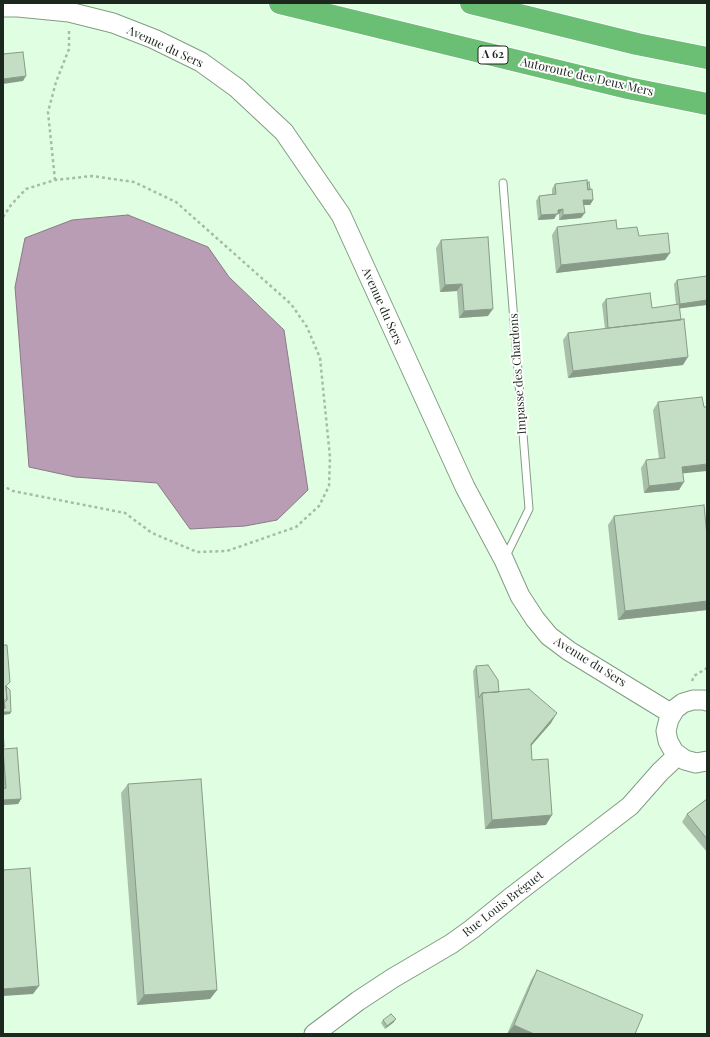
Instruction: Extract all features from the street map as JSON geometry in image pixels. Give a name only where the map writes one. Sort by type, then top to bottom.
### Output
[{"type":"highway","name":"Autoroute des Deux Mers","points":[[280,3],[621,86],[707,104]]},
{"type":"highway","points":[[471,3],[637,44],[707,58]]},
{"type":"street","name":"Avenue du Sers","points":[[3,7],[69,12],[114,23],[154,39],[201,62],[238,88],[284,132],[341,215],[465,487],[504,560],[520,596],[535,619],[548,636],[569,651],[672,714]]},
{"type":"street","points":[[707,701],[693,700],[683,703],[675,709],[669,719],[666,730],[668,741],[674,752],[685,760],[696,763],[707,761]]},
{"type":"street","name":"Rue Louis Bréguet","points":[[314,1034],[358,1001],[393,978],[451,944],[472,929],[630,806],[660,772],[678,755]]},
{"type":"lane","name":"Impasse des Chardons","points":[[503,183],[529,509],[504,560]]},
{"type":"path","points":[[55,180],[48,112],[56,82],[69,50],[69,12]]},
{"type":"path","points":[[3,217],[11,205],[26,189],[55,180],[92,176],[134,182],[176,202],[291,304],[307,327],[320,358],[330,457],[329,486],[319,506],[296,527],[227,551],[197,552],[152,533],[125,513],[13,491],[3,486]]},
{"type":"shaded area","points":[[128,215],[208,247],[229,277],[284,330],[308,490],[277,520],[245,526],[190,529],[157,483],[75,477],[29,467],[15,287],[25,238],[72,220]]},
{"type":"building","points":[[23,52],[26,76],[3,79],[3,54]]},
{"type":"building","points":[[587,180],[588,190],[592,189],[593,200],[583,200],[585,213],[563,215],[563,209],[558,210],[558,214],[541,215],[539,196],[556,194],[555,184]]},
{"type":"building","points":[[589,182],[590,189],[588,190],[587,183]]},
{"type":"building","points":[[616,220],[617,229],[637,227],[639,236],[668,233],[670,253],[561,265],[557,227]]},
{"type":"building","points":[[488,237],[493,309],[464,311],[462,284],[445,285],[441,240]]},
{"type":"building","points":[[707,276],[707,300],[680,304],[677,280]]},
{"type":"building","points":[[650,293],[652,308],[679,304],[681,320],[608,328],[606,299]]},
{"type":"building","points":[[684,319],[688,357],[573,371],[568,333]]},
{"type":"building","points":[[702,397],[704,407],[707,407],[707,464],[682,467],[684,482],[649,486],[646,460],[665,458],[658,402]]},
{"type":"building","points":[[704,505],[707,536],[707,601],[625,611],[614,516]]},
{"type":"building","points":[[3,645],[7,645],[10,682],[6,686],[7,700],[4,700],[5,708],[3,708]]},
{"type":"building","points":[[488,665],[498,680],[499,692],[482,693],[479,698],[476,666]]},
{"type":"building","points":[[6,686],[10,690],[11,712],[3,712],[5,708],[4,703],[7,700]]},
{"type":"building","points":[[529,689],[557,713],[531,744],[532,760],[548,759],[552,815],[492,820],[482,693]]},
{"type":"building","points":[[17,748],[21,799],[3,800],[3,789],[6,788],[3,749]]},
{"type":"building","points":[[201,779],[217,990],[144,995],[128,784]]},
{"type":"building","points":[[707,799],[707,839],[687,814]]},
{"type":"building","points":[[30,868],[39,986],[3,989],[3,870]]},
{"type":"building","points":[[537,970],[643,1015],[635,1034],[534,1034],[514,1025]]},
{"type":"building","points":[[391,1014],[396,1019],[387,1026],[383,1020]]}]
